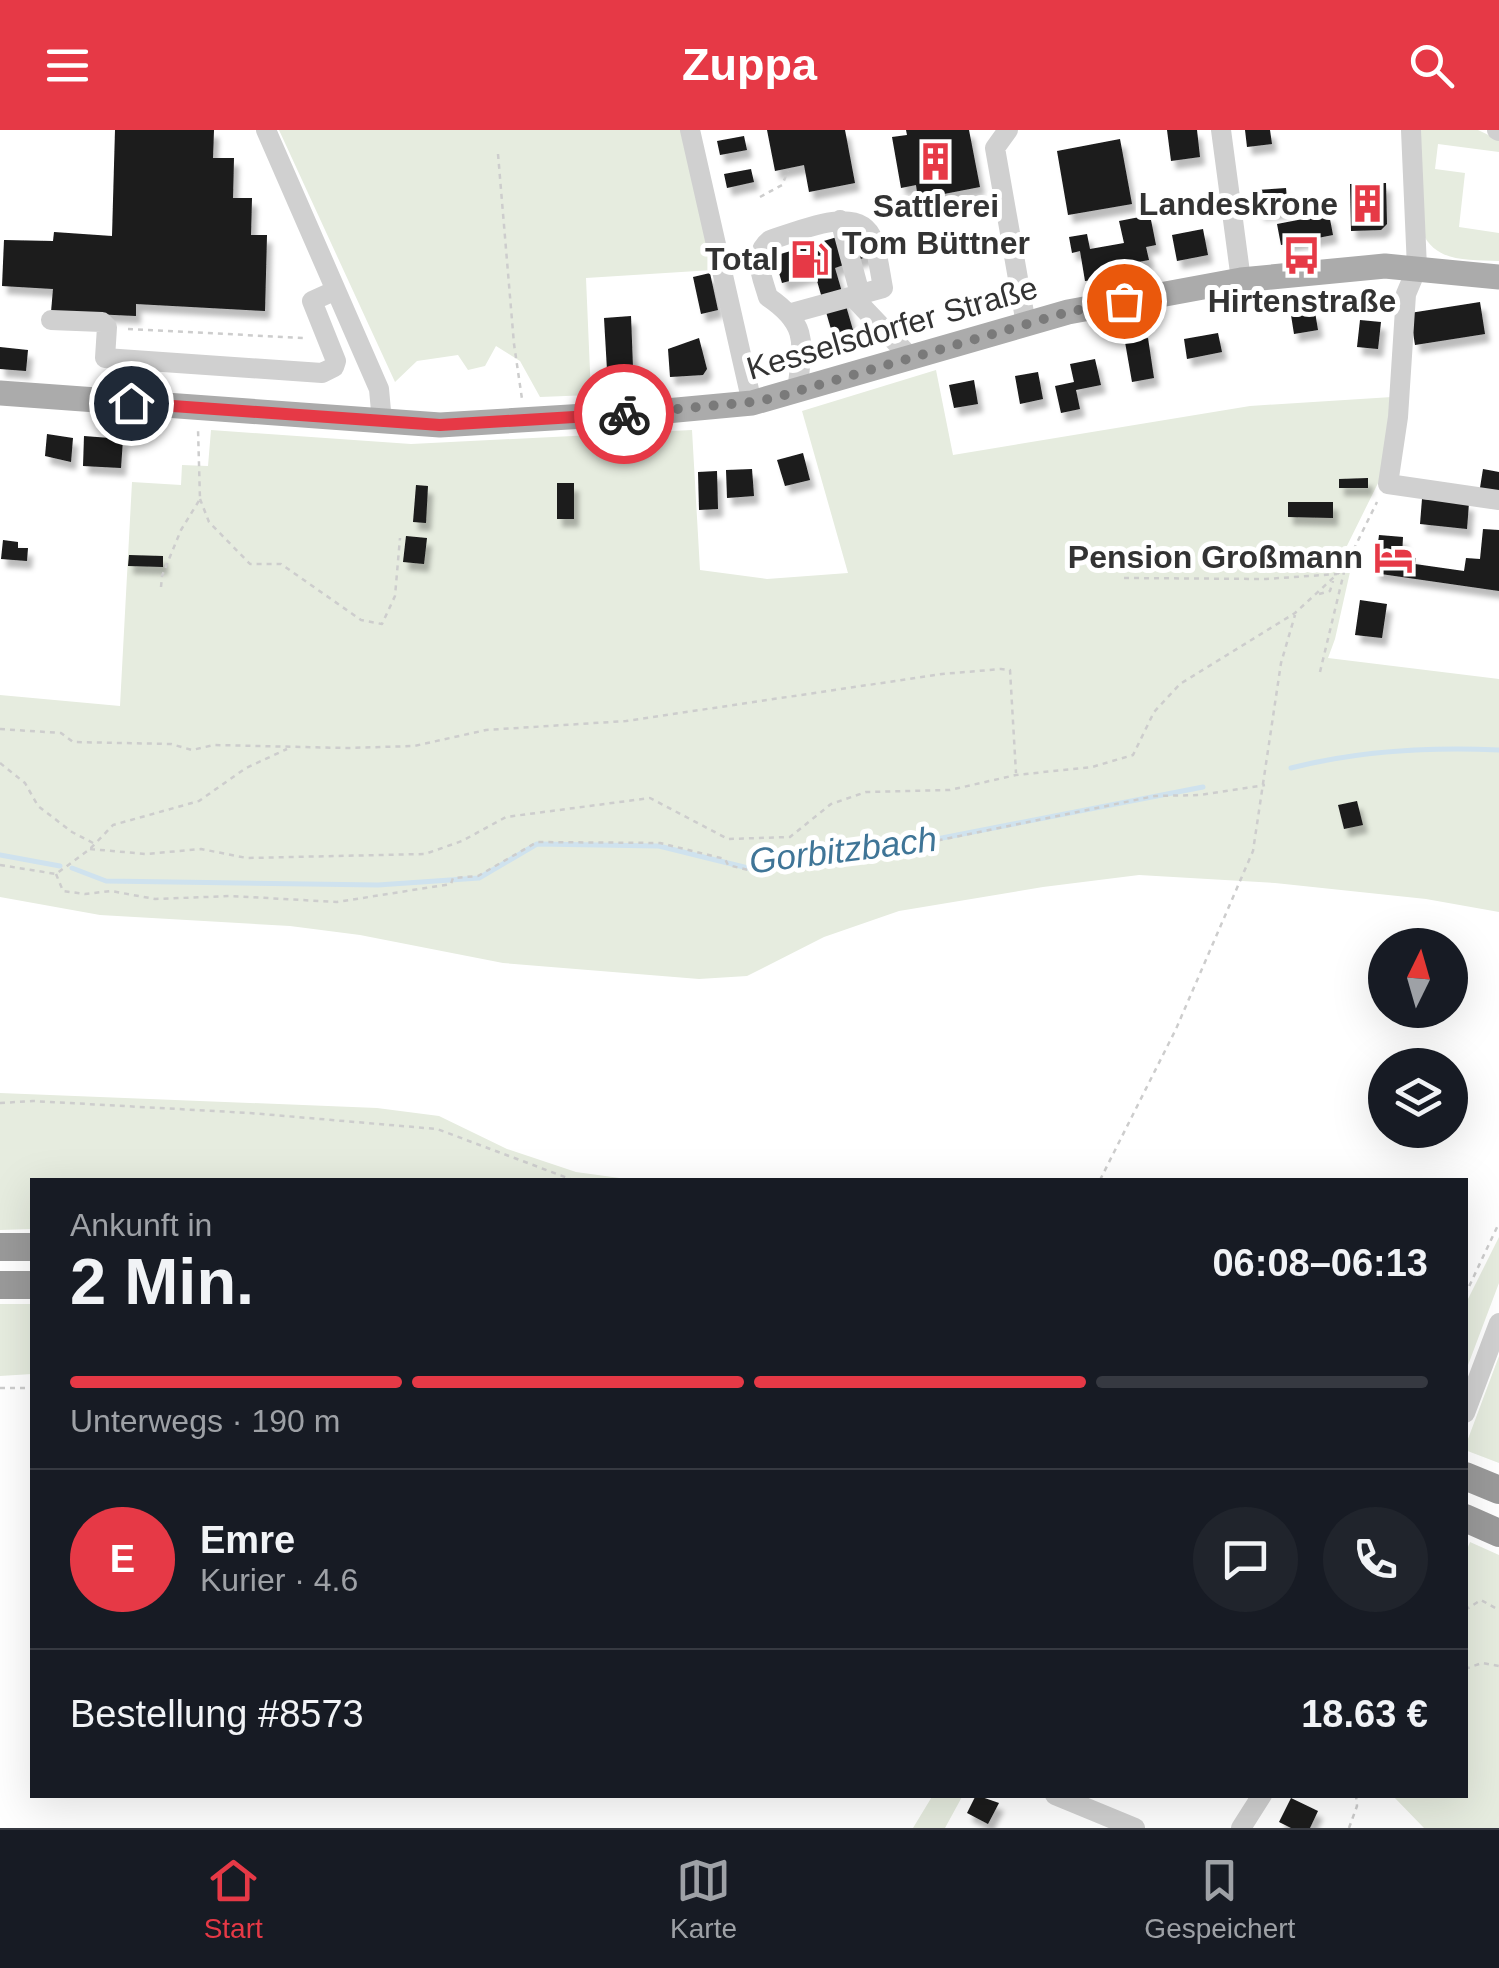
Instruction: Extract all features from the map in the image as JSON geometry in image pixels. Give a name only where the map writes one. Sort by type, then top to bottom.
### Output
[{"type":"highway","points":[[0,1247],[30,1246]]},
{"type":"highway","points":[[0,1285],[30,1284]]},
{"type":"highway","points":[[1468,1477],[1496,1488]]},
{"type":"main road","name":"Kesselsdorfer Straße","points":[[0,394],[440,425],[522,420],[752,402],[1084,308],[1241,280],[1385,266],[1499,277]]},
{"type":"street","points":[[266,130],[379,390],[382,422]]},
{"type":"street","points":[[690,130],[752,402]]},
{"type":"street","points":[[1008,130],[996,148],[1026,324]]},
{"type":"street","points":[[1221,130],[1241,280]]},
{"type":"street","points":[[1410,130],[1417,268],[1406,294],[1398,418],[1388,484],[1499,500]]},
{"type":"street","points":[[792,313],[884,288],[872,237],[862,224],[847,220],[770,240],[761,247],[758,260],[768,297],[792,313],[802,342],[797,392]]},
{"type":"street","points":[[52,320],[102,322],[107,327],[106,358],[322,373],[334,367],[336,361],[312,302],[334,291]]},
{"type":"street","points":[[862,294],[910,358]]},
{"type":"street","points":[[1468,1405],[1499,1323]]},
{"type":"street","points":[[1062,1798],[1135,1828]]},
{"type":"street","points":[[1242,1828],[1260,1798]]},
{"type":"path","points":[[498,154],[522,420]]},
{"type":"path","points":[[760,197],[782,184],[788,172]]},
{"type":"path","points":[[107,327],[301,340],[313,331]]},
{"type":"path","points":[[196,408],[200,499],[209,522],[250,564],[281,564],[361,620],[382,624],[395,596],[400,538]]},
{"type":"path","points":[[90,849],[146,854],[201,850],[247,858],[425,854],[462,841],[506,817],[650,798],[728,839],[790,836],[831,804],[866,792],[950,790],[1016,775],[1092,767],[1133,754],[1154,712],[1180,684],[1295,614],[1316,594],[1330,591],[1333,579],[1345,567],[1388,484]]},
{"type":"path","points":[[161,587],[181,530],[200,499]]},
{"type":"path","points":[[1320,672],[1345,567]]},
{"type":"path","points":[[1124,578],[1339,574]]},
{"type":"path","points":[[1101,1178],[1176,1028],[1253,851],[1281,664],[1295,614]]},
{"type":"path","points":[[0,728],[61,732],[73,742],[171,744],[192,750],[214,746],[414,746],[486,730],[626,721],[942,674],[1000,669],[1010,670],[1016,775]]},
{"type":"path","points":[[0,865],[56,874],[90,849],[113,825],[200,800],[246,768],[292,747]]},
{"type":"path","points":[[0,763],[26,783],[38,806],[95,844]]},
{"type":"path","points":[[56,874],[63,891],[84,894],[111,891],[155,899],[231,896],[337,902],[478,876],[537,842],[660,843],[725,859],[728,865],[752,871],[819,849],[896,849],[1155,796],[1265,786]]},
{"type":"path","points":[[0,1104],[32,1101],[250,1113],[437,1129],[568,1178]]},
{"type":"path","points":[[1468,1289],[1499,1223]]},
{"type":"path","points":[[0,1388],[30,1388]]},
{"type":"path","points":[[1468,1608],[1480,1600],[1499,1610]]},
{"type":"path","points":[[1468,1668],[1482,1663],[1499,1666]]},
{"type":"path","points":[[1349,1828],[1356,1798]]},
{"type":"shaded area","points":[[279,130],[683,130],[713,270],[586,278],[591,395],[540,397],[520,361],[496,346],[485,366],[468,370],[458,355],[417,361],[395,382]]},
{"type":"shaded area","points":[[1419,130],[1478,130],[1499,140],[1499,152],[1438,144],[1435,169],[1465,173],[1459,227],[1499,233],[1499,261],[1455,258],[1428,242],[1422,232]]},
{"type":"shaded area","points":[[936,370],[953,455],[1250,406],[1392,397],[1383,473],[1338,564],[1350,572],[1328,658],[1499,679],[1499,912],[1426,899],[1275,883],[1139,875],[899,911],[824,937],[747,976],[699,979],[503,963],[360,935],[290,926],[100,915],[0,897],[0,695],[120,706],[132,482],[181,485],[182,465],[208,466],[211,430],[411,444],[692,430],[700,570],[767,579],[848,573],[802,411]]},
{"type":"shaded area","points":[[0,1093],[377,1108],[439,1116],[507,1149],[576,1172],[620,1178],[30,1178],[30,1229],[0,1230]]},
{"type":"shaded area","points":[[1499,1237],[1499,1283],[1468,1365],[1468,1299]]},
{"type":"shaded area","points":[[0,1304],[30,1304],[30,1374],[0,1376]]},
{"type":"shaded area","points":[[1499,1356],[1499,1463],[1468,1451],[1468,1439]]},
{"type":"shaded area","points":[[1470,1542],[1499,1555],[1499,1828],[1424,1828],[1395,1798],[1468,1798]]},
{"type":"shaded area","points":[[931,1798],[961,1798],[945,1828],[913,1828]]},
{"type":"building","points":[[115,130],[214,130],[213,158],[234,158],[233,198],[252,198],[251,235],[267,235],[265,311],[136,304],[136,316],[51,312],[53,289],[2,286],[4,240],[53,241],[54,232],[112,236]]},
{"type":"building","points":[[767,130],[845,130],[855,183],[809,192],[804,165],[775,171]]},
{"type":"building","name":"Sattlerei Tom Büttner","points":[[906,130],[969,130],[980,187],[918,199],[916,185],[901,188],[892,137],[907,135]]},
{"type":"building","points":[[1167,130],[1197,130],[1200,157],[1171,161]]},
{"type":"building","points":[[1245,130],[1270,130],[1272,144],[1247,147]]},
{"type":"building","points":[[744,136],[747,150],[720,155],[717,141]]},
{"type":"building","points":[[1120,139],[1132,204],[1068,215],[1057,151]]},
{"type":"building","points":[[751,169],[754,182],[727,188],[724,174]]},
{"type":"building","name":"Landeskrone","points":[[1386,183],[1387,224],[1381,230],[1351,231],[1350,184]]},
{"type":"building","points":[[1286,188],[1288,210],[1259,213],[1257,190]]},
{"type":"building","points":[[1329,214],[1333,235],[1281,245],[1277,224]]},
{"type":"building","points":[[1150,215],[1156,245],[1146,247],[1149,260],[1138,262],[1140,275],[1085,281],[1080,251],[1072,253],[1069,237],[1087,234],[1090,249],[1124,243],[1119,221]]},
{"type":"building","points":[[1203,229],[1208,255],[1177,261],[1172,235]]},
{"type":"building","points":[[837,237],[841,250],[866,244],[869,256],[835,268],[853,330],[833,336],[815,274],[782,283],[774,256]]},
{"type":"building","points":[[710,273],[718,310],[701,314],[693,277]]},
{"type":"building","points":[[1480,302],[1485,334],[1415,345],[1410,313]]},
{"type":"building","points":[[1315,312],[1318,330],[1294,334],[1291,315]]},
{"type":"building","points":[[631,316],[633,368],[607,370],[604,318]]},
{"type":"building","points":[[1360,320],[1381,322],[1378,349],[1357,347]]},
{"type":"building","points":[[1218,333],[1222,352],[1187,359],[1184,339]]},
{"type":"building","points":[[699,338],[707,369],[703,375],[670,377],[668,349]]},
{"type":"building","points":[[1148,338],[1154,378],[1132,382],[1125,342]]},
{"type":"building","points":[[0,347],[28,350],[26,371],[0,369]]},
{"type":"building","points":[[1095,359],[1101,385],[1076,390],[1080,409],[1061,413],[1055,386],[1074,382],[1070,364]]},
{"type":"building","points":[[1038,372],[1043,399],[1020,404],[1015,376]]},
{"type":"building","points":[[974,380],[978,404],[954,408],[949,385]]},
{"type":"building","points":[[47,434],[73,438],[71,462],[45,456]]},
{"type":"building","points":[[84,436],[123,439],[121,468],[83,466]]},
{"type":"building","points":[[803,453],[810,480],[785,486],[777,460]]},
{"type":"building","points":[[752,469],[754,496],[727,498],[726,470]]},
{"type":"building","points":[[1483,469],[1499,472],[1499,496],[1479,494]]},
{"type":"building","points":[[717,471],[718,509],[699,510],[698,472]]},
{"type":"building","points":[[1368,478],[1368,488],[1339,488],[1339,479]]},
{"type":"building","points":[[557,483],[574,483],[574,519],[557,519]]},
{"type":"building","points":[[416,485],[428,486],[426,523],[413,522]]},
{"type":"building","points":[[1422,499],[1469,503],[1467,529],[1420,524]]},
{"type":"building","points":[[1288,502],[1333,502],[1333,518],[1288,517]]},
{"type":"building","points":[[1483,529],[1499,530],[1499,591],[1374,573],[1379,535],[1403,537],[1402,556],[1416,558],[1415,564],[1464,571],[1466,558],[1480,559]]},
{"type":"building","points":[[406,536],[427,538],[424,564],[403,562]]},
{"type":"building","points":[[3,540],[18,542],[18,548],[28,548],[27,561],[1,559]]},
{"type":"building","points":[[129,555],[163,556],[163,567],[128,566]]},
{"type":"building","points":[[1360,600],[1387,604],[1382,638],[1355,635]]},
{"type":"building","points":[[1357,801],[1363,825],[1344,829],[1338,805]]},
{"type":"building","points":[[974,1798],[999,1803],[988,1824],[967,1813]]},
{"type":"building","points":[[1291,1798],[1318,1811],[1310,1828],[1291,1828],[1279,1822]]},
{"type":"waterway","name":"Gorbitzbach","points":[[1291,768],[1395,752],[1499,750]]},
{"type":"waterway","name":"Gorbitzbach","points":[[72,868],[106,881],[378,885],[479,878],[537,844],[659,846],[752,869],[818,847],[896,847],[1203,787]]},
{"type":"waterway","name":"Gorbitzbach","points":[[0,855],[60,866]]},
{"type":"way so far","points":[[624,414],[774,398],[1068,312],[1124,301]]},
{"type":"place","name":"Sattlerei Tom Büttner","points":[[936,161]]},
{"type":"place","name":"Landeskrone","points":[[1368,204]]},
{"type":"place","name":"Hirtenstraße","points":[[1302,256]]},
{"type":"place","name":"Total","points":[[809,259]]},
{"type":"place","name":"Pension Großmann","points":[[1393,557]]},
{"type":"route","points":[[131,403],[440,425],[624,414]]}]
